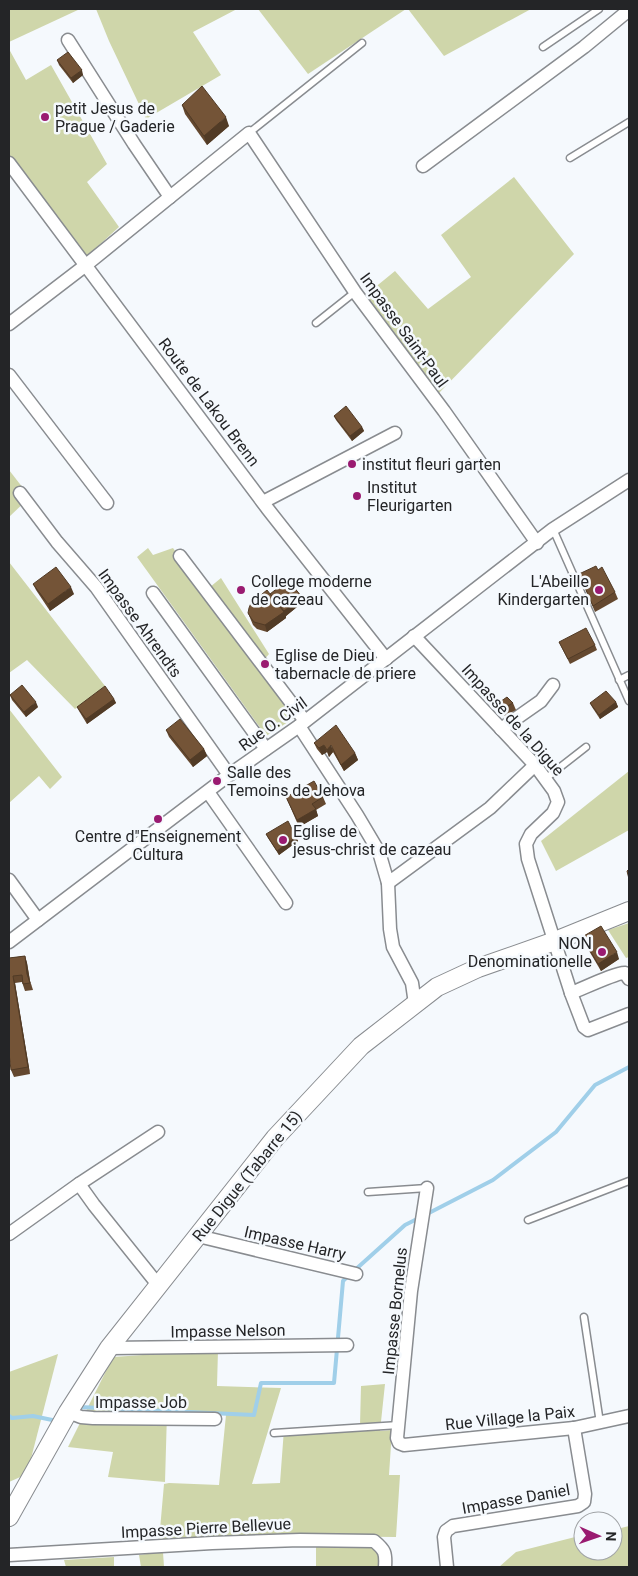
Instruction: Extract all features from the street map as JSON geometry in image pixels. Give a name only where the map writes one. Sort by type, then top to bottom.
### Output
[{"type":"street","points":[[423,166],[584,47],[629,10]]},
{"type":"street","points":[[68,40],[170,197]]},
{"type":"street","points":[[9,324],[86,265],[249,133]]},
{"type":"street","name":"Impasse Saint-Paul","points":[[249,133],[355,292],[444,411],[536,543]]},
{"type":"street","name":"Route de Lakou Brenn","points":[[9,163],[263,502],[386,659]]},
{"type":"street","points":[[9,375],[107,503]]},
{"type":"street","points":[[263,502],[395,433]]},
{"type":"street","name":"Rue O. Civil","points":[[9,942],[229,775],[302,723],[553,529],[629,480]]},
{"type":"street","name":"Impasse Ahrendts","points":[[20,493],[57,542],[96,586],[229,775]]},
{"type":"street","points":[[180,556],[302,723],[379,852],[388,883],[390,929],[393,947],[412,982],[414,1004]]},
{"type":"street","points":[[152,593],[266,749]]},
{"type":"street","name":"Impasse de la Digue","points":[[414,636],[536,765],[554,791],[558,802],[553,813],[531,834],[526,844],[528,859],[555,941]]},
{"type":"street","points":[[501,729],[540,701],[553,685]]},
{"type":"street","points":[[388,883],[490,808],[536,765]]},
{"type":"street","points":[[208,792],[286,903]]},
{"type":"street","points":[[9,880],[38,920]]},
{"type":"street","name":"Rue Digue (Tabarre 15)","points":[[9,1517],[71,1407],[109,1348],[275,1138],[361,1046],[437,986],[478,968],[555,941],[629,911]]},
{"type":"street","points":[[555,941],[571,993],[586,1029],[588,1030],[629,1014]]},
{"type":"street","points":[[571,993],[620,972],[625,973],[629,979]]},
{"type":"street","points":[[9,1234],[158,1132]]},
{"type":"street","points":[[80,1184],[94,1205],[159,1286]]},
{"type":"street","name":"Impasse Bornelus","points":[[397,1438],[411,1291],[427,1188]]},
{"type":"street","name":"Impasse Harry","points":[[198,1236],[356,1274]]},
{"type":"street","name":"Impasse Nelson","points":[[109,1348],[346,1345]]},
{"type":"street","name":"Impasse Job","points":[[71,1407],[81,1417],[92,1418],[215,1419]]},
{"type":"street","name":"Rue Village la Paix","points":[[397,1438],[399,1443],[404,1445],[574,1428],[629,1416]]},
{"type":"street","name":"Impasse Daniel","points":[[446,1567],[444,1537],[446,1531],[453,1526],[578,1506],[584,1502],[585,1494],[574,1428]]},
{"type":"street","name":"Impasse Pierre Bellevue","points":[[9,1555],[300,1540],[374,1541],[382,1548],[385,1554],[385,1567]]},
{"type":"lane","points":[[543,47],[599,9]]},
{"type":"lane","points":[[249,133],[362,44]]},
{"type":"lane","points":[[570,158],[629,122]]},
{"type":"lane","points":[[316,323],[355,292]]},
{"type":"lane","points":[[553,529],[629,701]]},
{"type":"lane","points":[[619,680],[629,675]]},
{"type":"lane","points":[[546,779],[586,747]]},
{"type":"lane","points":[[528,1220],[629,1182]]},
{"type":"lane","points":[[368,1192],[427,1188]]},
{"type":"lane","points":[[584,1317],[600,1423]]},
{"type":"lane","points":[[274,1433],[399,1425]]},
{"type":"green space","points":[[9,9],[80,9],[9,42]]},
{"type":"green space","points":[[96,9],[237,9],[193,32],[221,75],[146,119]]},
{"type":"green space","points":[[258,9],[406,9],[308,74]]},
{"type":"green space","points":[[408,9],[531,9],[444,56]]},
{"type":"green space","points":[[9,49],[26,80],[51,65],[107,164],[87,182],[119,227],[86,257],[9,156]]},
{"type":"green space","points":[[514,177],[574,254],[439,393],[362,298],[395,271],[428,309],[471,277],[441,235]]},
{"type":"green space","points":[[9,470],[30,497],[9,517]]},
{"type":"green space","points":[[148,548],[153,555],[173,548],[204,592],[221,578],[269,654],[263,661],[299,715],[266,736],[137,557]]},
{"type":"green space","points":[[9,562],[105,686],[75,709],[27,660],[9,673]]},
{"type":"green space","points":[[9,709],[62,777],[50,789],[39,776],[9,803]]},
{"type":"green space","points":[[629,771],[629,830],[556,871],[541,841]]},
{"type":"green space","points":[[629,923],[629,957],[626,958],[608,930]]},
{"type":"green space","points":[[218,1350],[217,1386],[281,1388],[252,1484],[280,1483],[284,1429],[360,1425],[361,1386],[385,1384],[380,1431],[392,1430],[389,1475],[400,1475],[396,1537],[296,1536],[159,1541],[164,1484],[219,1485],[226,1415],[167,1413],[165,1482],[108,1477],[113,1452],[68,1447],[113,1357]]},
{"type":"green space","points":[[58,1354],[27,1474],[9,1482],[9,1372]]},
{"type":"green space","points":[[629,1526],[629,1567],[499,1567],[516,1552],[573,1538],[573,1561],[623,1561],[623,1528]]},
{"type":"green space","points":[[374,1544],[379,1550],[378,1567],[316,1567],[316,1545]]},
{"type":"green space","points":[[163,1552],[164,1567],[141,1567],[139,1555]]},
{"type":"green space","points":[[114,1557],[114,1567],[66,1567],[64,1560]]},
{"type":"building","points":[[68,52],[82,70],[71,78],[57,60]]},
{"type":"building","points":[[202,86],[226,117],[204,136],[182,105]]},
{"type":"building","points":[[346,406],[362,427],[350,436],[334,416]]},
{"type":"building","name":"L'Abeille Kindergarten","points":[[596,566],[598,570],[602,567],[615,592],[593,606],[579,574]]},
{"type":"building","points":[[56,567],[71,587],[48,604],[33,584]]},
{"type":"building","points":[[288,580],[302,597],[284,611],[270,594]]},
{"type":"building","points":[[267,590],[284,612],[265,625],[254,622],[248,613],[251,603]]},
{"type":"building","points":[[586,628],[595,645],[568,659],[559,642]]},
{"type":"building","points":[[22,685],[36,702],[24,712],[10,695]]},
{"type":"building","points":[[105,686],[114,699],[86,719],[77,707]]},
{"type":"building","points":[[606,691],[616,702],[599,715],[590,703]]},
{"type":"building","points":[[507,697],[513,703],[502,709],[497,704]]},
{"type":"building","points":[[180,719],[204,749],[190,760],[166,730]]},
{"type":"building","points":[[336,725],[355,753],[341,765],[331,745],[327,750],[324,745],[319,748],[314,743]]},
{"type":"building","points":[[314,781],[323,797],[312,804],[316,809],[297,820],[286,797]]},
{"type":"building","name":"Eglise de jesus-christ de cazeau","points":[[288,821],[296,837],[277,851],[266,834]]},
{"type":"building","name":"NON Denominationelle","points":[[601,926],[617,952],[598,964],[582,937]]},
{"type":"building","points":[[25,956],[30,983],[23,984],[22,975],[13,976],[28,1067],[11,1070],[9,1053],[9,958]]},
{"type":"waterway","points":[[425,1215],[493,1180],[556,1132],[595,1085],[629,1067]]},
{"type":"waterway","points":[[355,1270],[405,1225],[419,1218]]},
{"type":"waterway","points":[[79,1407],[254,1415],[261,1383],[334,1383],[343,1281],[349,1275]]},
{"type":"waterway","points":[[9,1416],[12,1418],[33,1416],[57,1421]]},
{"type":"place","name":"petit Jesus de Prague / Gaderie","points":[[45,117]]},
{"type":"place","name":"institut fleuri garten","points":[[352,464]]},
{"type":"place","name":"Institut Fleurigarten","points":[[357,496]]},
{"type":"place","name":"College moderne de cazeau","points":[[241,590]]},
{"type":"place","name":"L'Abeille Kindergarten","points":[[599,590]]},
{"type":"place","name":"Eglise de Dieu tabernacle de priere","points":[[265,664]]},
{"type":"place","name":"Salle des Temoins de Jehova","points":[[217,781]]},
{"type":"place","name":"Centre d\"Enseignement Cultura","points":[[158,819]]},
{"type":"place","name":"Eglise de jesus-christ de cazeau","points":[[283,840]]},
{"type":"place","name":"NON Denominationelle","points":[[602,952]]}]
